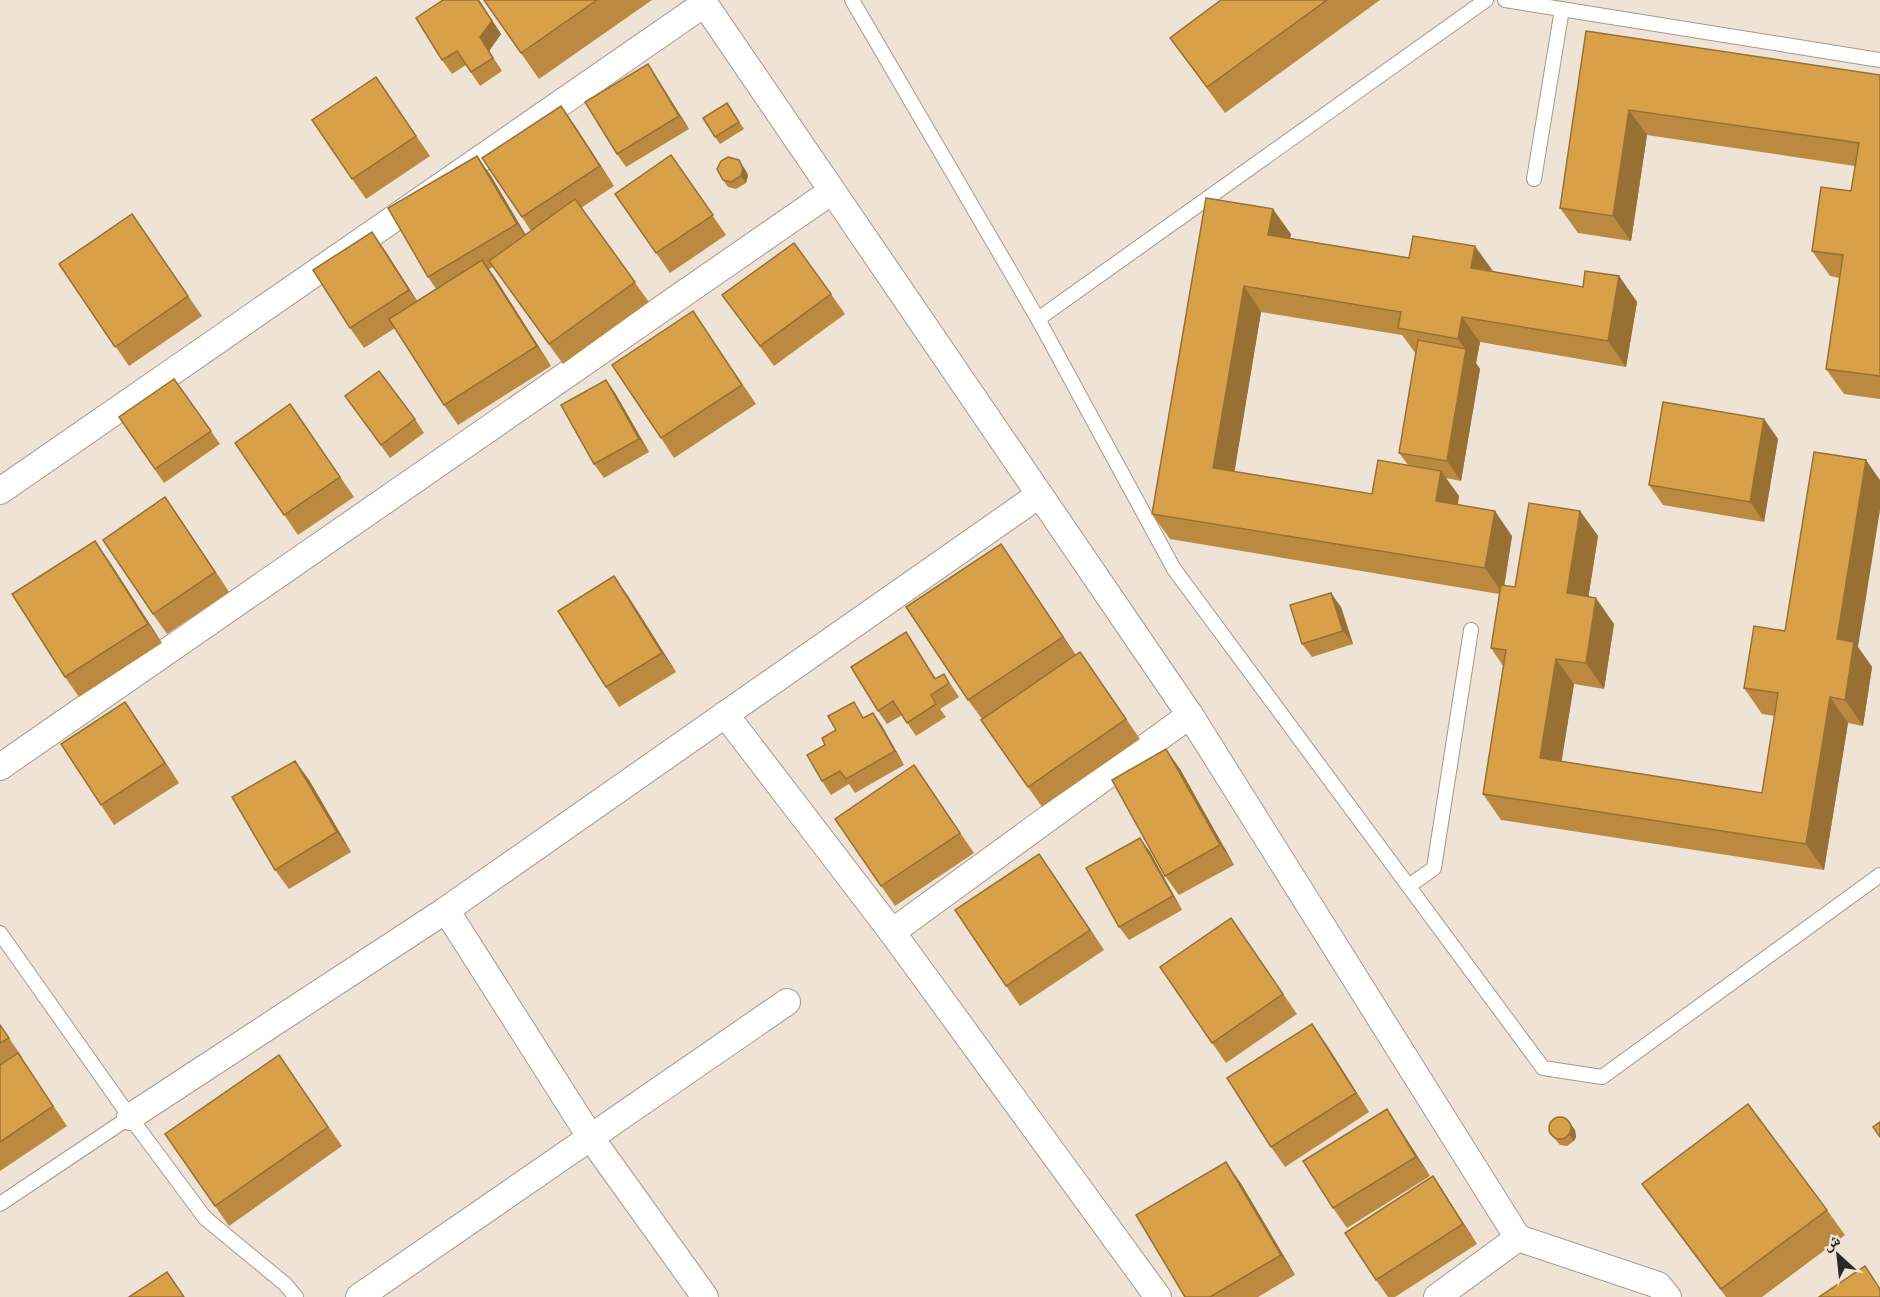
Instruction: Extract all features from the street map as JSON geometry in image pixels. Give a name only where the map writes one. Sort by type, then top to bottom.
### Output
[{"type":"street","points":[[0,491],[703,2],[1190,715],[1518,1238],[1658,1285],[1668,1297]]},
{"type":"street","points":[[0,766],[831,191]]},
{"type":"street","points":[[130,1117],[446,910],[1039,495]]},
{"type":"street","points":[[726,714],[892,932],[1158,1297]]},
{"type":"street","points":[[892,932],[1190,715]]},
{"type":"street","points":[[446,910],[591,1138],[705,1297]]},
{"type":"street","points":[[359,1297],[786,1002]]},
{"type":"street","points":[[1437,1297],[1518,1238]]},
{"type":"lane","points":[[852,0],[1038,319],[1174,569],[1543,1068],[1602,1077],[1880,875]]},
{"type":"lane","points":[[1038,319],[1486,0]]},
{"type":"lane","points":[[1505,0],[1880,60]]},
{"type":"lane","points":[[1534,179],[1562,9]]},
{"type":"lane","points":[[1409,886],[1434,868],[1471,630]]},
{"type":"lane","points":[[0,933],[130,1117],[205,1218],[285,1284],[296,1297]]},
{"type":"lane","points":[[0,1204],[130,1117]]},
{"type":"building","points":[[443,0],[478,0],[492,21],[480,37],[493,58],[471,72],[457,51],[442,60],[416,18]]},
{"type":"building","points":[[484,0],[597,0],[521,53]]},
{"type":"building","points":[[1221,0],[1327,0],[1207,87],[1170,38]]},
{"type":"building","points":[[1586,31],[1880,75],[1880,376],[1826,369],[1843,255],[1812,251],[1821,187],[1851,191],[1859,143],[1629,110],[1613,216],[1560,208]]},
{"type":"building","points":[[648,64],[679,116],[617,154],[585,102]]},
{"type":"building","points":[[376,77],[416,136],[352,179],[312,120]]},
{"type":"building","points":[[727,103],[739,122],[715,137],[703,118]]},
{"type":"building","points":[[561,106],[600,166],[522,217],[482,158]]},
{"type":"building","points":[[671,155],[713,215],[656,253],[615,194]]},
{"type":"building","points":[[477,156],[517,224],[428,277],[388,208]]},
{"type":"building","points":[[728,157],[739,160],[743,168],[741,176],[731,182],[723,180],[717,169],[721,161]]},
{"type":"building","points":[[1206,198],[1273,209],[1268,235],[1409,258],[1413,236],[1475,246],[1471,268],[1583,287],[1585,271],[1619,276],[1608,341],[1462,317],[1458,339],[1398,328],[1401,312],[1244,286],[1213,468],[1372,494],[1378,460],[1441,471],[1436,501],[1495,511],[1485,568],[1152,514]]},
{"type":"building","points":[[575,199],[635,282],[549,344],[489,261]]},
{"type":"building","points":[[132,214],[188,296],[115,347],[59,264]]},
{"type":"building","points":[[372,232],[409,290],[350,328],[313,270]]},
{"type":"building","points":[[794,243],[831,294],[760,346],[722,295]]},
{"type":"building","points":[[482,260],[537,346],[444,405],[389,319]]},
{"type":"building","points":[[693,311],[742,385],[661,438],[612,365]]},
{"type":"building","points":[[1418,340],[1466,349],[1447,461],[1399,453]]},
{"type":"building","points":[[379,371],[415,419],[381,445],[345,396]]},
{"type":"building","points":[[174,379],[211,431],[155,469],[119,417]]},
{"type":"building","points":[[606,380],[639,439],[594,464],[561,405]]},
{"type":"building","points":[[1663,402],[1764,419],[1750,502],[1649,485]]},
{"type":"building","points":[[290,404],[340,477],[284,515],[235,443]]},
{"type":"building","points":[[1814,452],[1866,460],[1837,639],[1854,642],[1845,700],[1830,697],[1806,844],[1483,794],[1506,650],[1491,648],[1501,585],[1515,587],[1529,503],[1580,511],[1567,593],[1596,598],[1586,663],[1556,659],[1540,758],[1762,793],[1778,693],[1744,688],[1754,626],[1785,631]]},
{"type":"building","points":[[165,497],[215,572],[153,614],[103,540]]},
{"type":"building","points":[[95,541],[148,624],[65,677],[12,594]]},
{"type":"building","points":[[1001,544],[1063,637],[968,700],[906,607]]},
{"type":"building","points":[[614,576],[662,653],[606,687],[558,611]]},
{"type":"building","points":[[1331,593],[1343,631],[1302,644],[1290,605]]},
{"type":"building","points":[[906,632],[935,679],[944,674],[949,683],[931,695],[936,704],[907,723],[893,701],[878,711],[851,667]]},
{"type":"building","points":[[1080,652],[1126,719],[1028,787],[981,720]]},
{"type":"building","points":[[125,702],[165,763],[101,805],[61,744]]},
{"type":"building","points":[[854,702],[863,718],[873,713],[895,751],[846,779],[840,771],[822,781],[807,755],[825,745],[822,738],[836,730],[828,716]]},
{"type":"building","points":[[1166,749],[1220,845],[1165,876],[1112,780]]},
{"type":"building","points":[[295,761],[337,832],[275,870],[232,797]]},
{"type":"building","points":[[914,765],[960,833],[881,886],[835,819]]},
{"type":"building","points":[[1140,838],[1173,896],[1119,927],[1086,868]]},
{"type":"building","points":[[1039,854],[1090,930],[1006,986],[955,910]]},
{"type":"building","points":[[1231,918],[1283,994],[1212,1043],[1160,967]]},
{"type":"building","points":[[1312,1024],[1356,1093],[1271,1147],[1227,1078]]},
{"type":"building","points":[[0,1025],[9,1038],[0,1043]]},
{"type":"building","points":[[18,1053],[53,1106],[0,1142],[0,1065]]},
{"type":"building","points":[[279,1055],[328,1127],[215,1206],[165,1134]]},
{"type":"building","points":[[1748,1104],[1827,1210],[1721,1289],[1642,1184]]},
{"type":"building","points":[[1387,1109],[1416,1157],[1333,1208],[1303,1161]]},
{"type":"building","points":[[1560,1117],[1568,1120],[1571,1128],[1568,1136],[1560,1139],[1552,1136],[1549,1128],[1552,1120]]},
{"type":"building","points":[[1880,1122],[1880,1137],[1873,1127]]},
{"type":"building","points":[[1226,1162],[1281,1255],[1210,1297],[1185,1297],[1136,1215]]},
{"type":"building","points":[[1433,1176],[1463,1224],[1376,1280],[1345,1233]]},
{"type":"building","points":[[1865,1266],[1880,1289],[1880,1297],[1819,1297]]},
{"type":"building","points":[[167,1272],[184,1297],[129,1297]]}]
